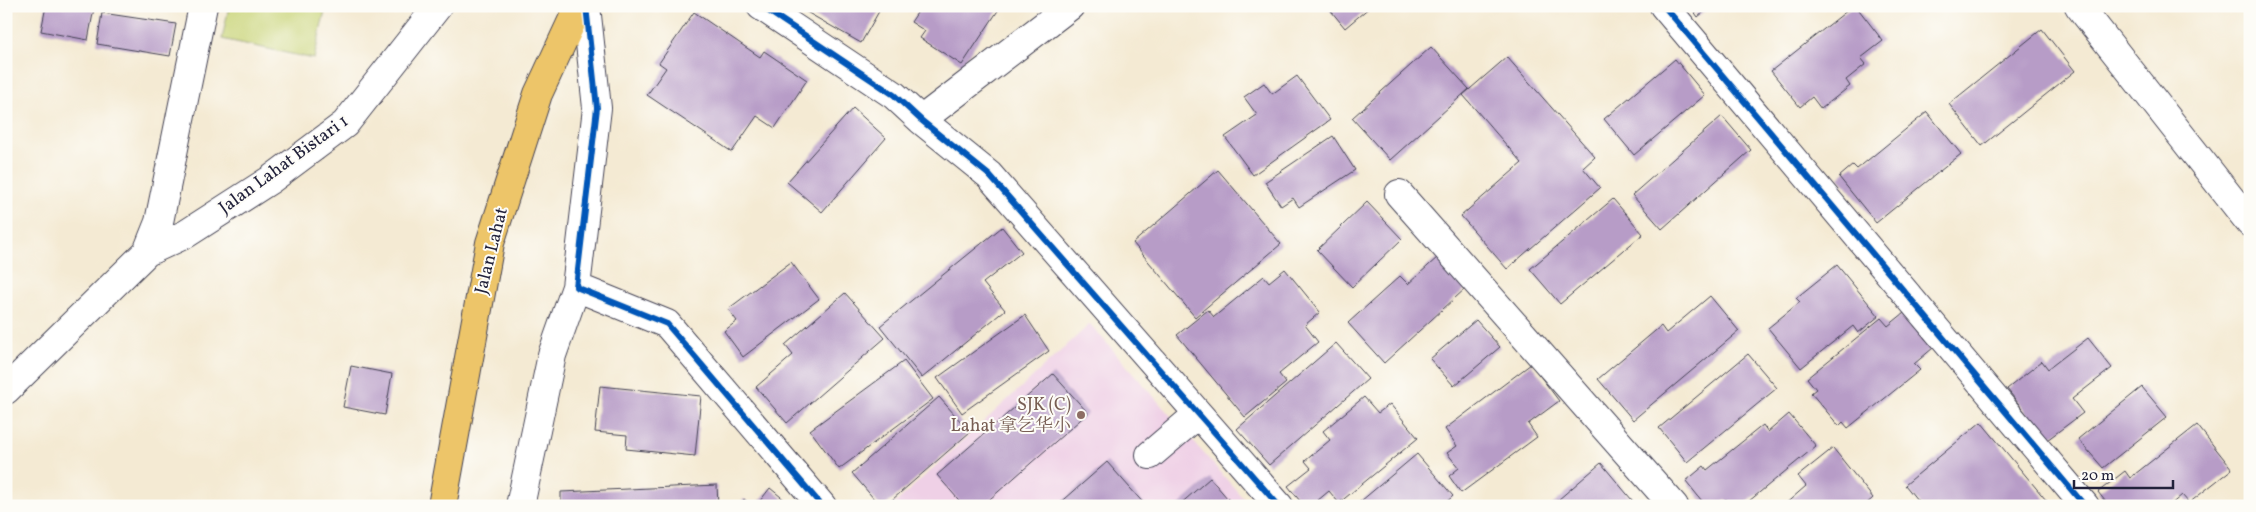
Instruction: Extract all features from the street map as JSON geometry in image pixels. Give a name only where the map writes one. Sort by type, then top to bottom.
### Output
[{"type":"main road","name":"Jalan Lahat","points":[[442,506],[490,243],[538,94],[579,6]]},
{"type":"street","name":"Jalan Lahat Bistari 1","points":[[147,252],[158,222],[203,6]]},
{"type":"street","name":"Jalan Lahat Bistari 1","points":[[6,390],[147,252],[194,229],[270,180],[345,124],[438,6]]},
{"type":"street","points":[[520,506],[552,355],[576,288],[597,108],[586,6]]},
{"type":"street","points":[[762,6],[894,95],[989,175],[1197,415],[1279,506]]},
{"type":"street","points":[[922,120],[1070,6]]},
{"type":"street","points":[[1664,6],[2085,506]]},
{"type":"street","points":[[2079,6],[2250,223]]},
{"type":"street","points":[[1399,194],[1674,506]]},
{"type":"street","points":[[576,288],[667,324],[822,506]]},
{"type":"street","points":[[1150,456],[1197,415]]},
{"type":"shaded area","name":"SJK (C) Lahat 拿乞华小","points":[[1090,324],[1250,506],[892,506]]},
{"type":"green space","points":[[229,6],[326,6],[314,59],[222,39]]},
{"type":"building","points":[[46,6],[94,8],[88,40],[41,31]]},
{"type":"building","points":[[796,6],[882,6],[861,43]]},
{"type":"building","points":[[913,6],[1001,6],[962,65],[920,38],[925,31],[911,22],[919,10]]},
{"type":"building","points":[[1327,6],[1371,6],[1345,28]]},
{"type":"building","points":[[1690,6],[1711,6],[1698,17]]},
{"type":"building","points":[[1853,6],[1856,6],[1883,41],[1861,58],[1866,64],[1846,80],[1850,86],[1821,109],[1812,97],[1800,107],[1771,71]]},
{"type":"building","points":[[694,12],[760,57],[764,51],[807,80],[775,128],[757,116],[732,152],[647,95],[666,68],[659,63]]},
{"type":"building","points":[[102,13],[176,24],[170,56],[97,44]]},
{"type":"building","points":[[2042,29],[2075,71],[1982,146],[1949,104]]},
{"type":"building","points":[[1431,47],[1469,89],[1390,160],[1352,118]]},
{"type":"building","points":[[1507,57],[1595,157],[1583,168],[1600,188],[1507,269],[1461,216],[1522,163],[1463,95]]},
{"type":"building","points":[[1675,59],[1705,95],[1634,155],[1604,119]]},
{"type":"building","points":[[1297,76],[1330,120],[1253,175],[1225,137],[1257,115],[1244,97],[1264,83],[1272,94]]},
{"type":"building","points":[[853,108],[886,138],[822,212],[787,182]]},
{"type":"building","points":[[1927,112],[1961,154],[1876,223],[1839,177],[1853,165],[1857,169]]},
{"type":"building","points":[[1722,116],[1751,150],[1662,229],[1632,195]]},
{"type":"building","points":[[1333,136],[1355,170],[1299,207],[1293,198],[1281,206],[1265,182]]},
{"type":"building","points":[[1218,170],[1281,244],[1195,317],[1133,243]]},
{"type":"building","points":[[1613,199],[1643,234],[1560,304],[1530,269]]},
{"type":"building","points":[[1367,202],[1402,239],[1352,287],[1317,250]]},
{"type":"building","points":[[1002,227],[1022,252],[983,283],[1005,310],[922,378],[880,326]]},
{"type":"building","points":[[1438,257],[1466,288],[1384,363],[1348,323],[1400,276],[1408,284]]},
{"type":"building","points":[[791,262],[819,299],[743,357],[724,331],[737,321],[728,309]]},
{"type":"building","points":[[1837,265],[1879,316],[1858,333],[1853,326],[1801,368],[1768,328],[1800,302],[1796,298]]},
{"type":"building","points":[[1285,269],[1320,312],[1305,325],[1318,342],[1279,374],[1286,383],[1245,417],[1177,335],[1208,310],[1214,317],[1264,276],[1269,282]]},
{"type":"building","points":[[845,293],[885,338],[787,423],[756,387],[793,355],[785,345]]},
{"type":"building","points":[[1710,296],[1739,331],[1633,420],[1598,379],[1661,326],[1666,333]]},
{"type":"building","points":[[1904,313],[1933,348],[1914,364],[1920,370],[1848,428],[1843,422],[1839,426],[1811,393],[1816,389],[1807,378],[1881,318],[1888,326]]},
{"type":"building","points":[[1025,315],[1049,351],[962,413],[937,378]]},
{"type":"building","points":[[1476,320],[1500,347],[1454,386],[1430,359]]},
{"type":"building","points":[[2088,338],[2112,368],[2072,399],[2083,413],[2047,440],[2007,389],[2042,361],[2048,369]]},
{"type":"building","points":[[1336,343],[1368,379],[1269,465],[1237,429]]},
{"type":"building","points":[[1748,354],[1777,388],[1687,462],[1659,428]]},
{"type":"building","points":[[904,361],[933,399],[839,469],[810,430]]},
{"type":"building","points":[[1531,364],[1559,401],[1528,424],[1537,437],[1461,493],[1449,476],[1459,468],[1447,453],[1457,446],[1445,429]]},
{"type":"building","points":[[351,366],[392,374],[385,415],[343,407]]},
{"type":"building","points":[[1053,374],[1088,413],[982,506],[964,506],[937,475]]},
{"type":"building","points":[[600,386],[701,396],[695,456],[626,449],[627,435],[595,432]]},
{"type":"building","points":[[2142,387],[2167,417],[2103,468],[2078,439]]},
{"type":"building","points":[[939,397],[970,432],[885,506],[880,506],[852,473]]},
{"type":"building","points":[[1364,397],[1378,413],[1390,404],[1418,438],[1339,503],[1329,491],[1311,506],[1304,506],[1288,486],[1311,468],[1305,461],[1330,440],[1323,431]]},
{"type":"building","points":[[1789,414],[1816,446],[1743,506],[1731,506],[1726,499],[1718,506],[1706,506],[1686,481],[1704,466],[1707,470],[1763,425],[1768,432]]},
{"type":"building","points":[[1981,422],[2051,506],[1922,506],[1905,485]]},
{"type":"building","points":[[2197,425],[2232,469],[2189,503],[2182,495],[2169,506],[2109,506],[2098,492],[2125,471],[2130,478]]},
{"type":"building","points":[[1833,448],[1873,498],[1864,506],[1783,506],[1806,486],[1798,476]]},
{"type":"building","points":[[1417,454],[1453,496],[1442,506],[1355,506]]},
{"type":"building","points":[[1107,462],[1146,506],[1057,506]]},
{"type":"building","points":[[1601,463],[1637,506],[1551,506]]},
{"type":"building","points":[[1210,478],[1234,506],[1178,506]]},
{"type":"building","points":[[717,485],[718,506],[561,506],[561,492]]},
{"type":"building","points":[[770,488],[792,506],[756,506]]},
{"type":"building","points":[[744,499],[752,506],[738,506]]},
{"type":"cycle path","points":[[586,6],[597,108],[576,287],[667,324],[822,506]]},
{"type":"cycle path","points":[[761,6],[894,95],[921,120],[989,175],[1279,506]]},
{"type":"cycle path","points":[[1664,6],[2085,506]]},
{"type":"place","name":"SJK (C) Lahat 拿乞华小","points":[[1081,415]]}]
